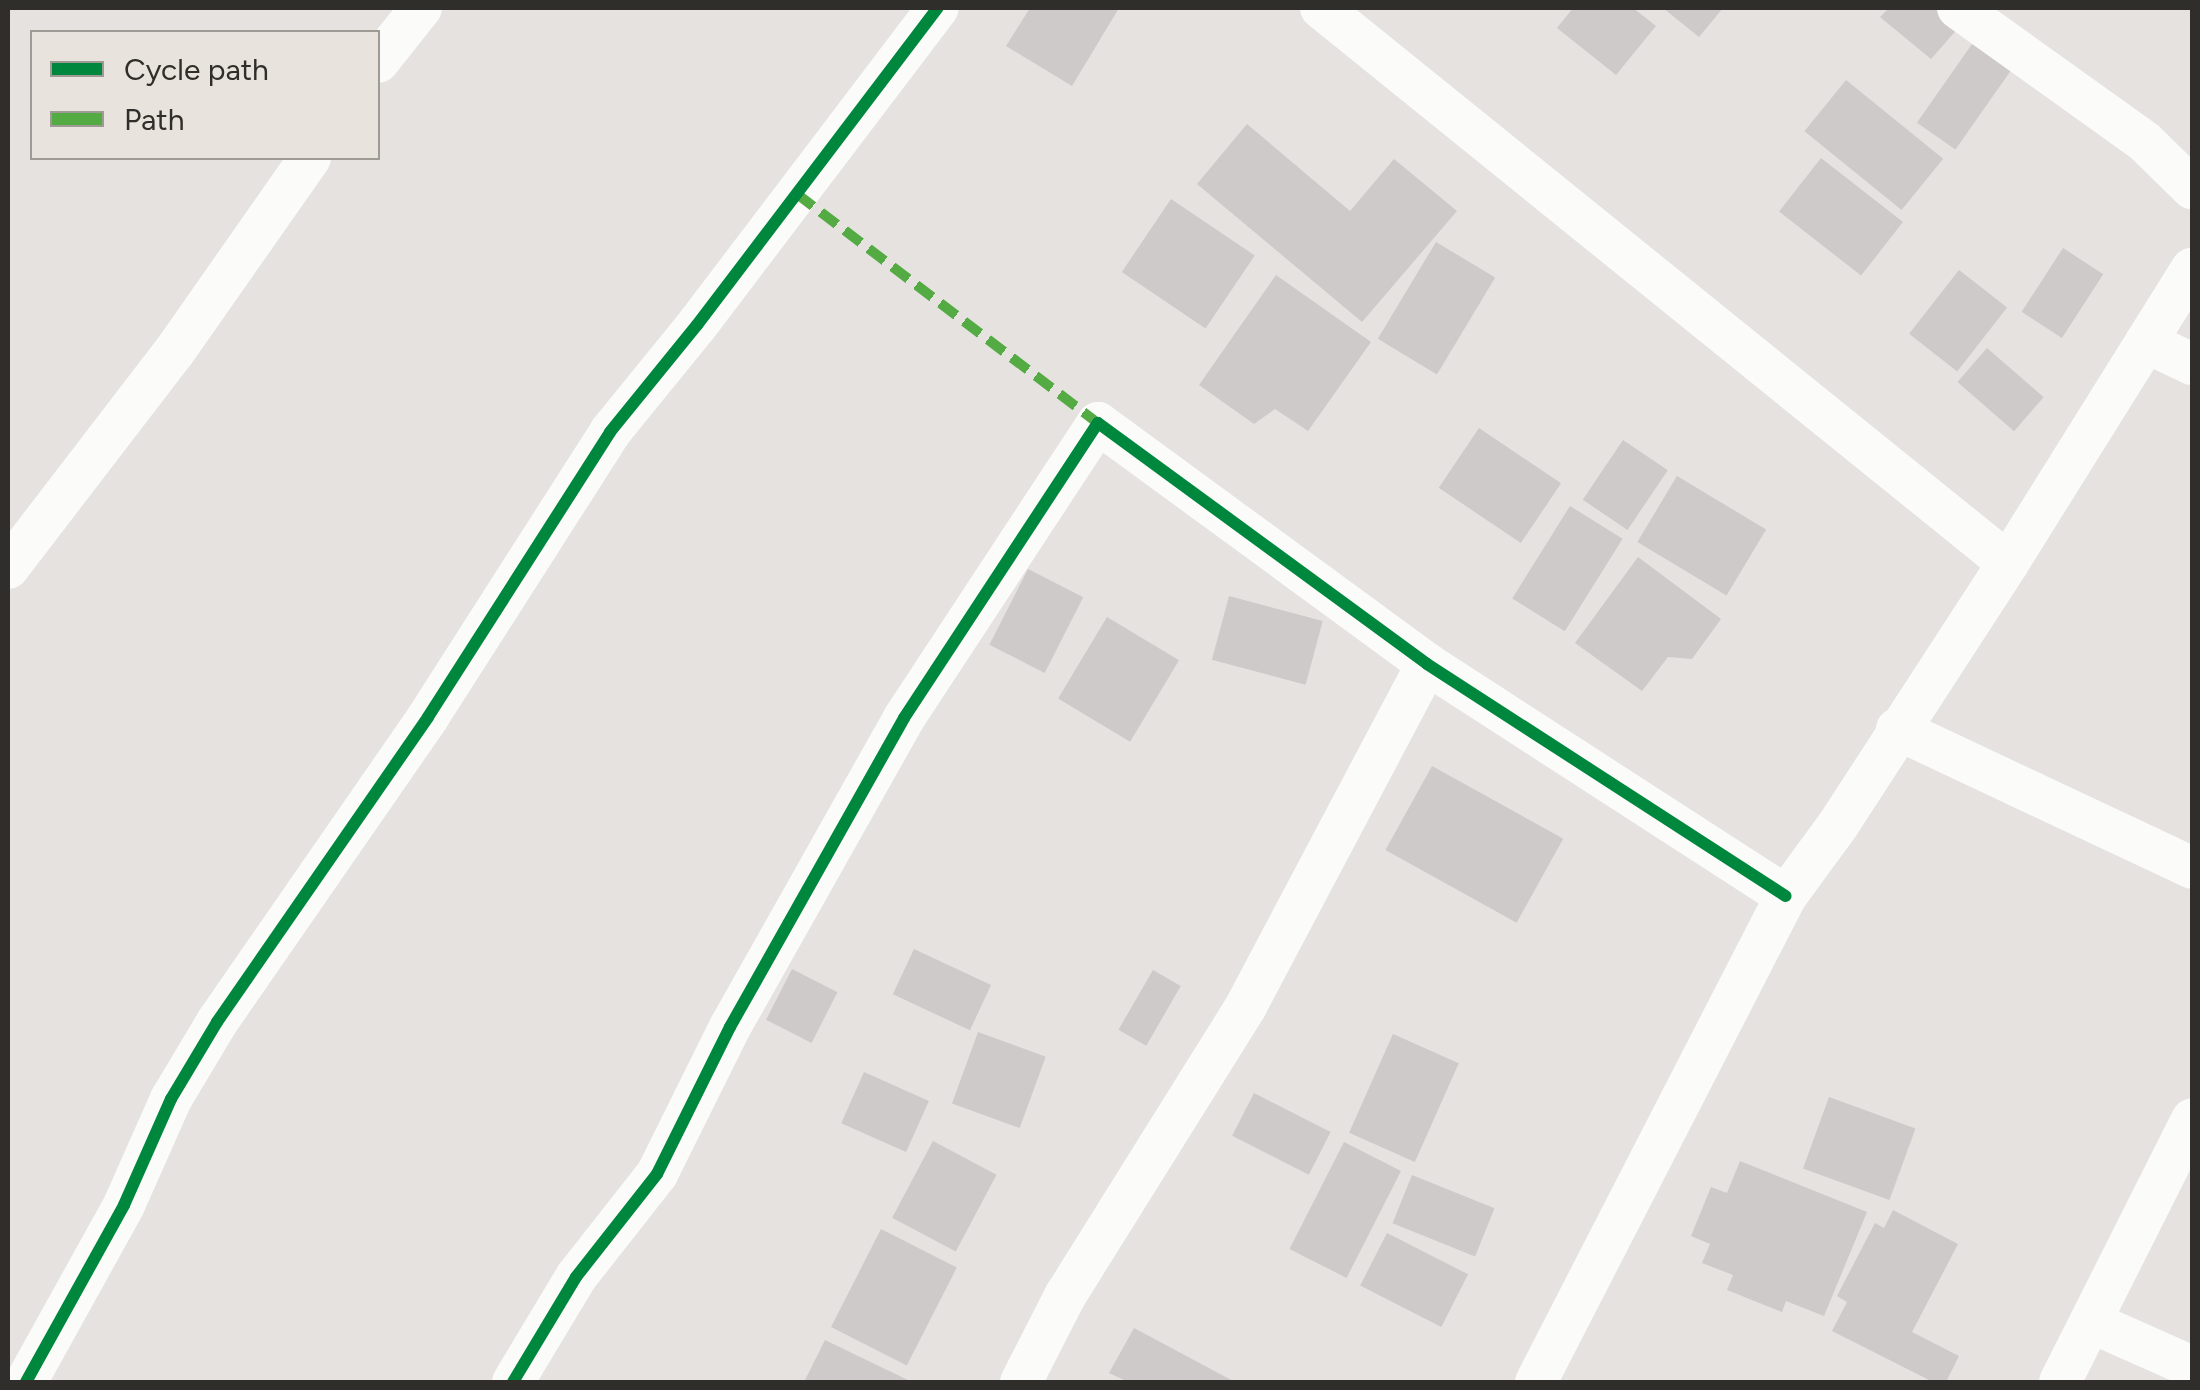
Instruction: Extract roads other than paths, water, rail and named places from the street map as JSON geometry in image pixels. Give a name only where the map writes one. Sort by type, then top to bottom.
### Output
[{"type":"street","points":[[380,59],[420,8]]},
{"type":"street","points":[[26,1382],[124,1204],[171,1099],[218,1022],[428,718],[610,432],[720,296],[938,8]]},
{"type":"street","points":[[1321,8],[2008,563]]},
{"type":"street","points":[[1958,8],[2146,142],[2192,188]]},
{"type":"street","points":[[8,568],[174,352],[309,160]]},
{"type":"street","points":[[1536,1382],[1786,896],[1838,825],[2008,563],[2192,269]]},
{"type":"street","points":[[2146,342],[2192,364]]},
{"type":"street","points":[[513,1382],[576,1277],[657,1174],[730,1027],[904,718],[1098,423],[1427,664],[1786,896]]},
{"type":"street","points":[[1021,1382],[1066,1296],[1246,1006],[1427,664]]},
{"type":"street","points":[[1897,729],[2192,868]]},
{"type":"street","points":[[2060,1382],[2192,1119]]},
{"type":"street","points":[[2091,1322],[2192,1367]]}]
